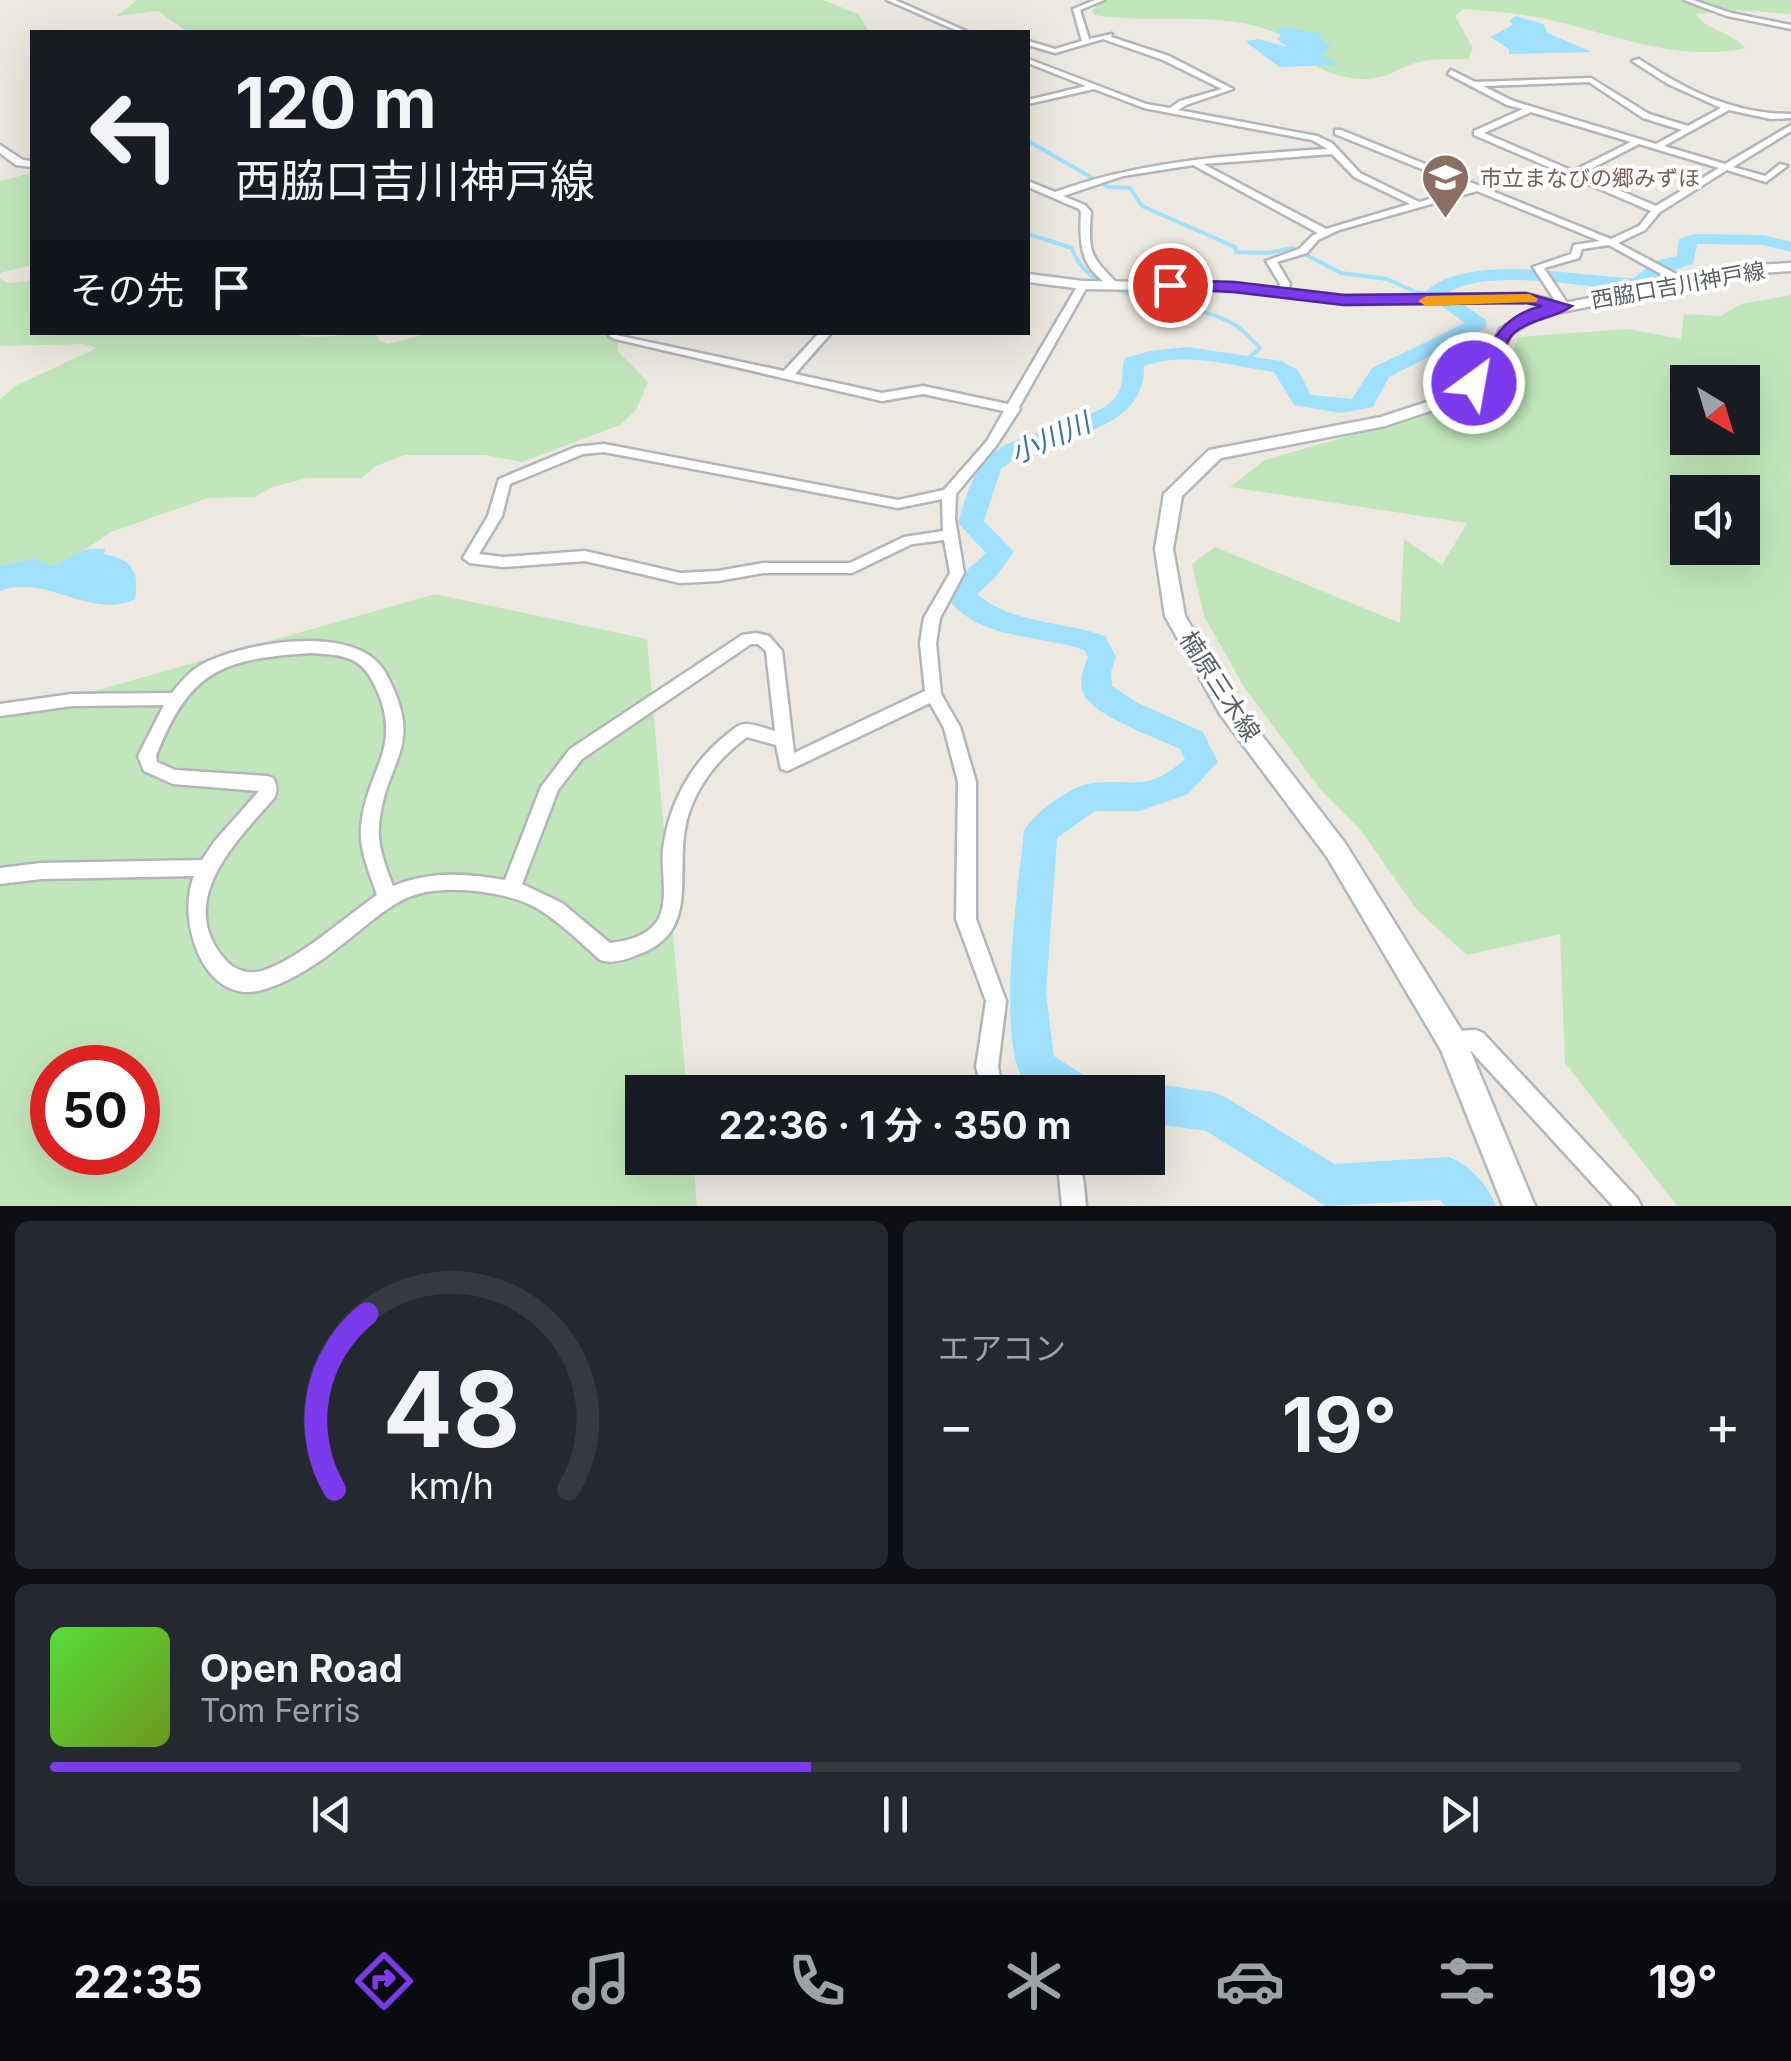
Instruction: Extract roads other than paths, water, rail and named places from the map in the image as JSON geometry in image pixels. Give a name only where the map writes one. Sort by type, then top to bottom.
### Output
[{"type":"main road","points":[[0,148],[20,162],[30,164]]},
{"type":"main road","name":"西脇口吉川神戸線","points":[[1030,278],[1090,285],[1216,286],[1344,300],[1434,301],[1558,296],[1685,283],[1758,268],[1791,266]]},
{"type":"main road","name":"楠原三木線","points":[[1519,1206],[1452,1041],[1336,850],[1228,708],[1176,616],[1164,549],[1173,494],[1215,454],[1415,414],[1474,383],[1490,365],[1505,332],[1558,296]]},
{"type":"street","points":[[890,0],[960,30]]},
{"type":"street","points":[[1086,42],[1076,8],[1101,0]]},
{"type":"street","points":[[1687,0],[1729,15],[1791,28]]},
{"type":"street","points":[[1030,44],[1056,51],[1109,35],[1228,88],[1198,97],[1172,112]]},
{"type":"street","points":[[1636,61],[1678,89],[1769,118],[1791,116]]},
{"type":"street","points":[[1030,62],[1135,104],[1314,138],[1357,175],[1418,205]]},
{"type":"street","points":[[1451,72],[1530,109],[1766,179],[1784,166]]},
{"type":"street","points":[[1471,84],[1591,80],[1646,116],[1688,128]]},
{"type":"street","points":[[1030,102],[1093,87]]},
{"type":"street","points":[[1658,146],[1731,106]]},
{"type":"street","points":[[1530,109],[1476,132],[1657,210]]},
{"type":"street","points":[[1558,296],[1538,267],[1575,256],[1578,247],[1612,242],[1642,228],[1657,210],[1791,126]]},
{"type":"street","points":[[1338,132],[1612,242],[1685,283]]},
{"type":"street","points":[[1574,174],[1639,141]]},
{"type":"street","points":[[1056,195],[1093,180],[1197,164],[1334,152]]},
{"type":"street","points":[[1197,164],[1326,233]]},
{"type":"street","points":[[1030,185],[1086,212],[1082,240],[1090,266],[1114,285]]},
{"type":"street","points":[[1282,292],[1284,284],[1271,261],[1302,251],[1308,242],[1326,233],[1475,188]]},
{"type":"street","points":[[951,534],[909,540],[852,568],[763,568],[680,578],[585,556],[502,562],[470,558],[495,516],[504,482],[581,450],[604,448],[898,504],[949,493],[992,443],[1090,285]]},
{"type":"street","points":[[787,375],[824,335]]},
{"type":"street","points":[[615,336],[882,397],[923,390],[1014,408]]},
{"type":"street","points":[[949,493],[957,573],[932,618],[928,642],[933,694],[952,726],[967,782],[966,919],[996,1002],[989,1075]]},
{"type":"street","points":[[510,891],[550,788],[576,754],[747,639],[768,641],[774,651],[787,764],[933,694]]},
{"type":"street","points":[[388,900],[370,827],[397,744],[395,716],[390,697],[369,661],[353,650],[329,646],[232,658],[203,670],[178,699],[147,756],[150,766],[173,777],[267,783],[268,793],[204,868],[195,914],[209,955],[224,974],[252,982],[280,972],[344,934],[388,900],[419,884],[450,881],[532,896],[563,914],[607,954],[632,950],[662,931],[672,911],[672,851],[681,806],[701,770],[726,742],[745,730],[783,740]]},
{"type":"street","points":[[0,710],[72,700],[178,699]]},
{"type":"street","points":[[0,876],[41,871],[204,868]]},
{"type":"street","points":[[1452,1041],[1476,1040],[1629,1206]]},
{"type":"street","points":[[1071,1175],[1074,1206]]},
{"type":"water","points":[[1515,16],[1544,24],[1547,33],[1592,52],[1509,54],[1509,49],[1490,37],[1513,25],[1510,21]]},
{"type":"water","points":[[1284,27],[1322,34],[1319,39],[1331,45],[1322,55],[1339,65],[1279,67],[1245,41],[1259,39],[1287,47],[1277,39],[1281,36],[1276,30]]},
{"type":"water","points":[[88,549],[106,549],[103,554],[121,559],[132,568],[135,599],[102,604],[34,588],[0,591],[0,566],[34,558],[53,566]]},
{"type":"waterway","points":[[1030,142],[1108,187],[1130,188],[1142,206],[1235,247],[1236,252],[1268,253],[1293,248],[1341,273],[1387,279],[1418,293],[1434,293]]},
{"type":"waterway","points":[[1030,235],[1072,248],[1083,267],[1099,281],[1120,291],[1217,316],[1237,326],[1260,348],[1244,362]]},
{"type":"waterway","name":"小川川","points":[[1045,1075],[1035,1067],[1027,994],[1041,831],[1089,797],[1140,798],[1177,785],[1202,762],[1192,741],[1125,710],[1097,691],[1096,672],[1102,657],[1095,643],[1009,624],[976,609],[959,594],[985,573],[1001,552],[971,523],[981,485],[992,464],[1007,452],[1104,417],[1122,404],[1133,386],[1133,363],[1150,357],[1187,353],[1281,367],[1290,375],[1302,400],[1349,406],[1365,402],[1380,373],[1479,324],[1434,293],[1451,283],[1473,278],[1530,276],[1636,284],[1649,279],[1662,265],[1686,260],[1685,243],[1694,239],[1763,240],[1791,247]]},
{"type":"waterway","name":"小川川","points":[[1165,1105],[1213,1112],[1329,1186],[1449,1178],[1474,1206]]},
{"type":"place","name":"市立まなびの郷みずほ","points":[[1445,220]]}]
